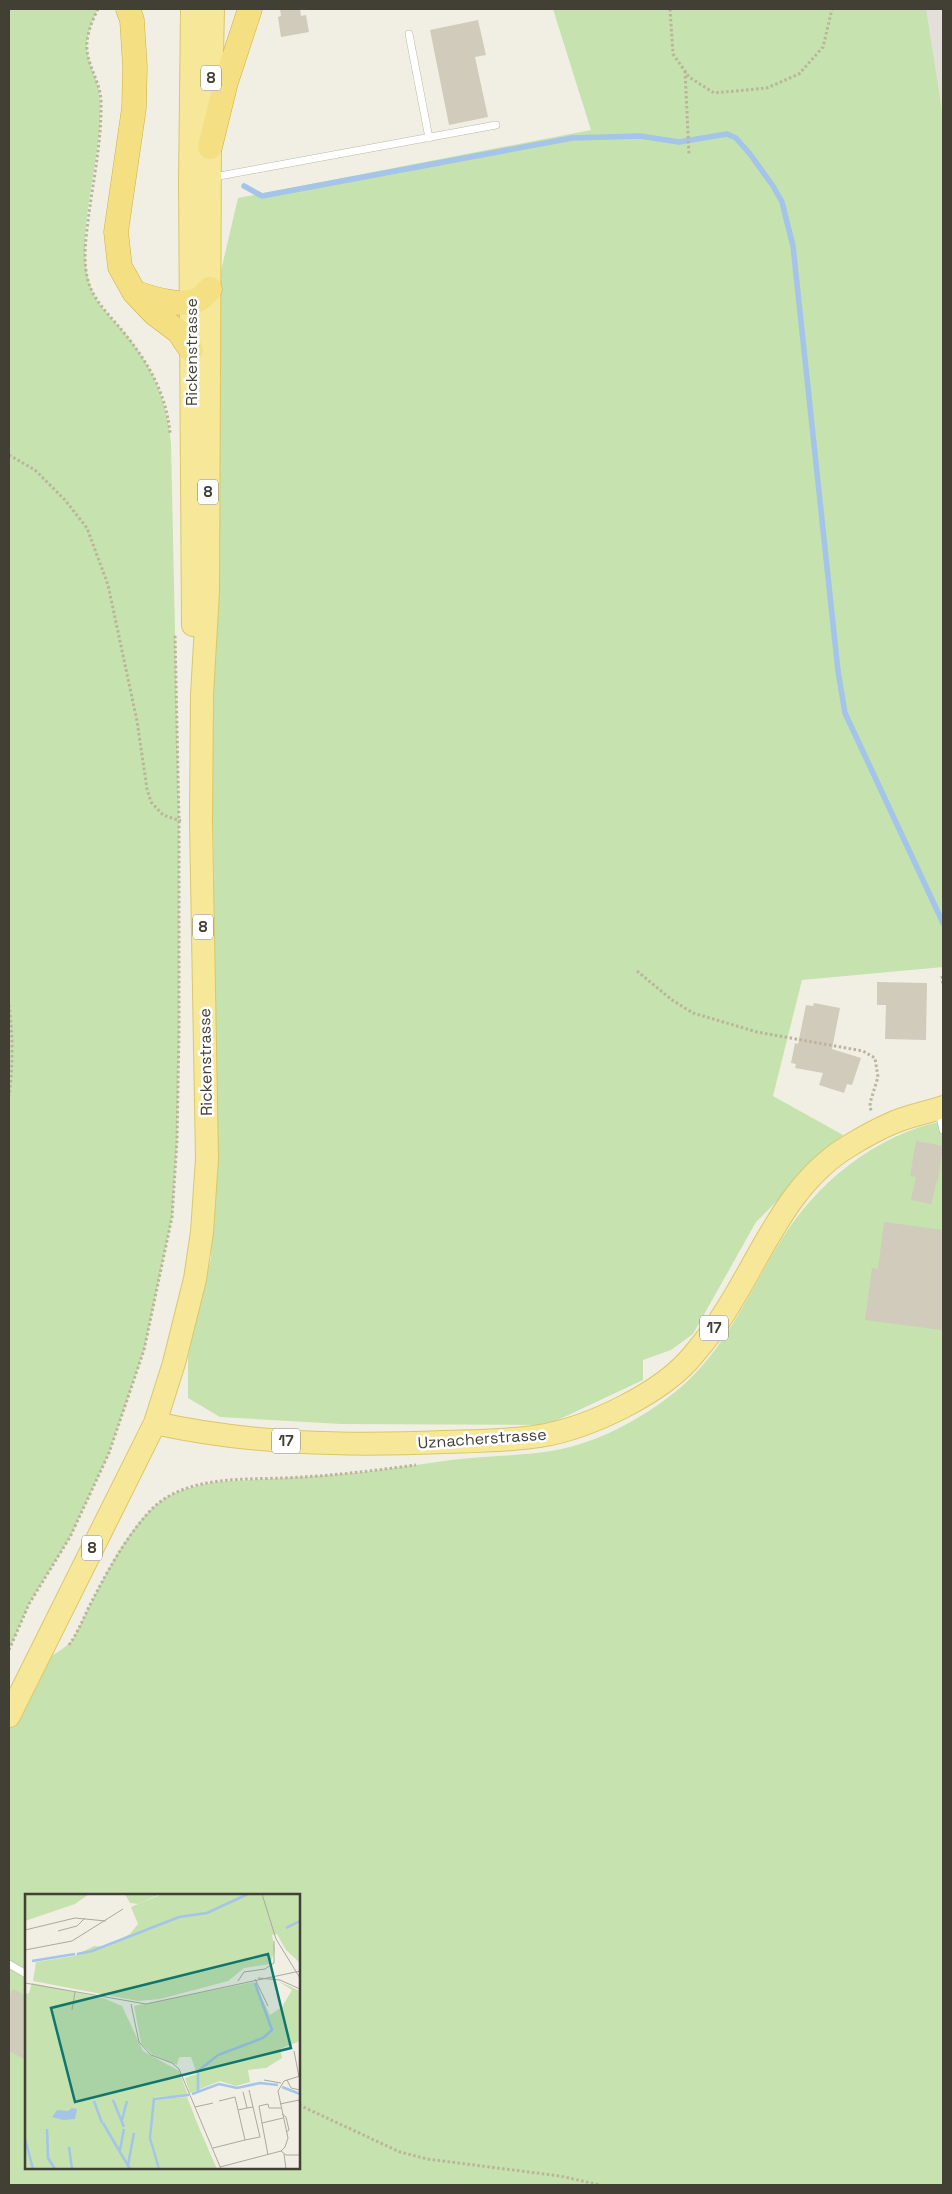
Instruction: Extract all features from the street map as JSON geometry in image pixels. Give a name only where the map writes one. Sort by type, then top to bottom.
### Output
[{"type":"highway","points":[[128,9],[132,20],[135,58],[134,108],[116,232],[120,266],[134,292],[155,314],[179,332],[191,350]]},
{"type":"highway","points":[[210,147],[226,82],[250,9]]},
{"type":"highway","points":[[134,292],[160,301],[200,295]]},
{"type":"main road","name":"Rickenstrasse","points":[[155,1424],[174,1362],[195,1279],[202,1232],[207,1159],[201,822],[202,695],[208,591],[192,9]]},
{"type":"main road","name":"Rickenstrasse","points":[[202,695],[193,647],[191,350],[200,295],[210,178],[213,9]]},
{"type":"main road","name":"Uznacherstrasse","points":[[155,1424],[200,1434],[338,1445],[498,1440],[542,1436],[590,1422],[622,1408],[661,1384],[693,1356],[725,1312],[773,1227],[811,1176],[847,1147],[891,1123],[942,1115]]},
{"type":"main road","name":"8","points":[[9,1716],[155,1424]]},
{"type":"lane","points":[[409,34],[429,138]]},
{"type":"lane","points":[[210,178],[244,170],[496,125]]},
{"type":"lane","points":[[9,1964],[25,1973]]},
{"type":"path","points":[[98,9],[92,21],[87,42],[88,56],[100,97],[101,121],[87,230],[85,258],[88,278],[91,290],[102,307],[132,342],[151,369],[161,393],[168,417],[170,434]]},
{"type":"path","points":[[670,9],[673,54],[689,77],[714,93],[767,88],[800,74],[823,47],[832,9]]},
{"type":"path","points":[[684,71],[689,154]]},
{"type":"path","points":[[9,455],[35,470],[65,500],[86,528],[108,585],[137,721],[147,789],[151,802],[163,815],[179,821],[201,822]]},
{"type":"path","points":[[9,1650],[29,1604],[70,1537],[109,1453],[144,1350],[172,1217],[177,1141],[179,1031],[179,821],[175,632]]},
{"type":"path","points":[[638,970],[672,1000],[693,1013],[757,1032],[863,1051],[874,1058],[878,1077],[870,1103],[873,1133]]},
{"type":"path","points":[[942,976],[943,986]]},
{"type":"path","points":[[9,1005],[12,1032],[9,1096]]},
{"type":"path","points":[[63,1648],[69,1645],[73,1639],[104,1579],[132,1535],[151,1510],[168,1497],[187,1488],[217,1482],[302,1478],[424,1464]]},
{"type":"path","points":[[300,2105],[400,2152],[427,2159],[480,2164],[560,2176],[600,2185]]},
{"type":"shaded area","points":[[925,9],[943,9],[943,117]]},
{"type":"green space","points":[[9,9],[98,9],[91,26],[87,44],[89,62],[100,94],[100,122],[87,221],[86,268],[93,294],[133,343],[156,382],[169,426],[171,443],[179,821],[179,1031],[177,1141],[172,1217],[144,1350],[109,1453],[70,1537],[29,1604],[9,1650]]},
{"type":"green space","points":[[553,9],[926,9],[943,117],[943,967],[802,980],[773,1096],[843,1135],[756,1222],[693,1334],[671,1350],[643,1360],[643,1380],[547,1425],[341,1424],[220,1417],[188,1398],[188,1356],[211,1258],[216,1080],[212,728],[220,275],[238,198],[591,130]]},
{"type":"green space","points":[[943,1121],[943,2185],[9,2185],[9,1716],[21,1688],[30,1673],[40,1663],[64,1648],[73,1639],[113,1560],[139,1522],[153,1507],[169,1496],[205,1484],[365,1472],[451,1460],[551,1451],[595,1439],[637,1419],[683,1386],[716,1349],[730,1329],[780,1242],[811,1200],[829,1181],[849,1165],[871,1150],[918,1128]]},
{"type":"building","points":[[280,9],[300,9],[301,16],[306,15],[309,32],[281,37],[278,17],[281,16]]},
{"type":"building","points":[[478,20],[486,55],[475,57],[488,117],[449,125],[430,30]]},
{"type":"building","points":[[877,982],[927,983],[926,1040],[885,1039],[886,1005],[877,1005]]},
{"type":"building","points":[[814,1003],[840,1008],[832,1049],[861,1058],[852,1085],[847,1084],[844,1093],[819,1085],[823,1073],[795,1068],[796,1064],[791,1063],[795,1043],[798,1044],[806,1005],[813,1006]]},
{"type":"building","points":[[916,1141],[943,1146],[938,1180],[931,1204],[911,1200],[916,1177],[910,1176]]},
{"type":"building","points":[[884,1222],[943,1230],[942,1330],[865,1320],[872,1268],[878,1269]]},
{"type":"building","points":[[13,1989],[25,1995],[25,2059],[9,2051],[9,1997]]},
{"type":"waterway","points":[[244,186],[262,196],[572,138],[640,136],[679,142],[727,134],[736,138],[750,154],[782,202],[793,246],[838,671],[845,713],[943,923]]}]
